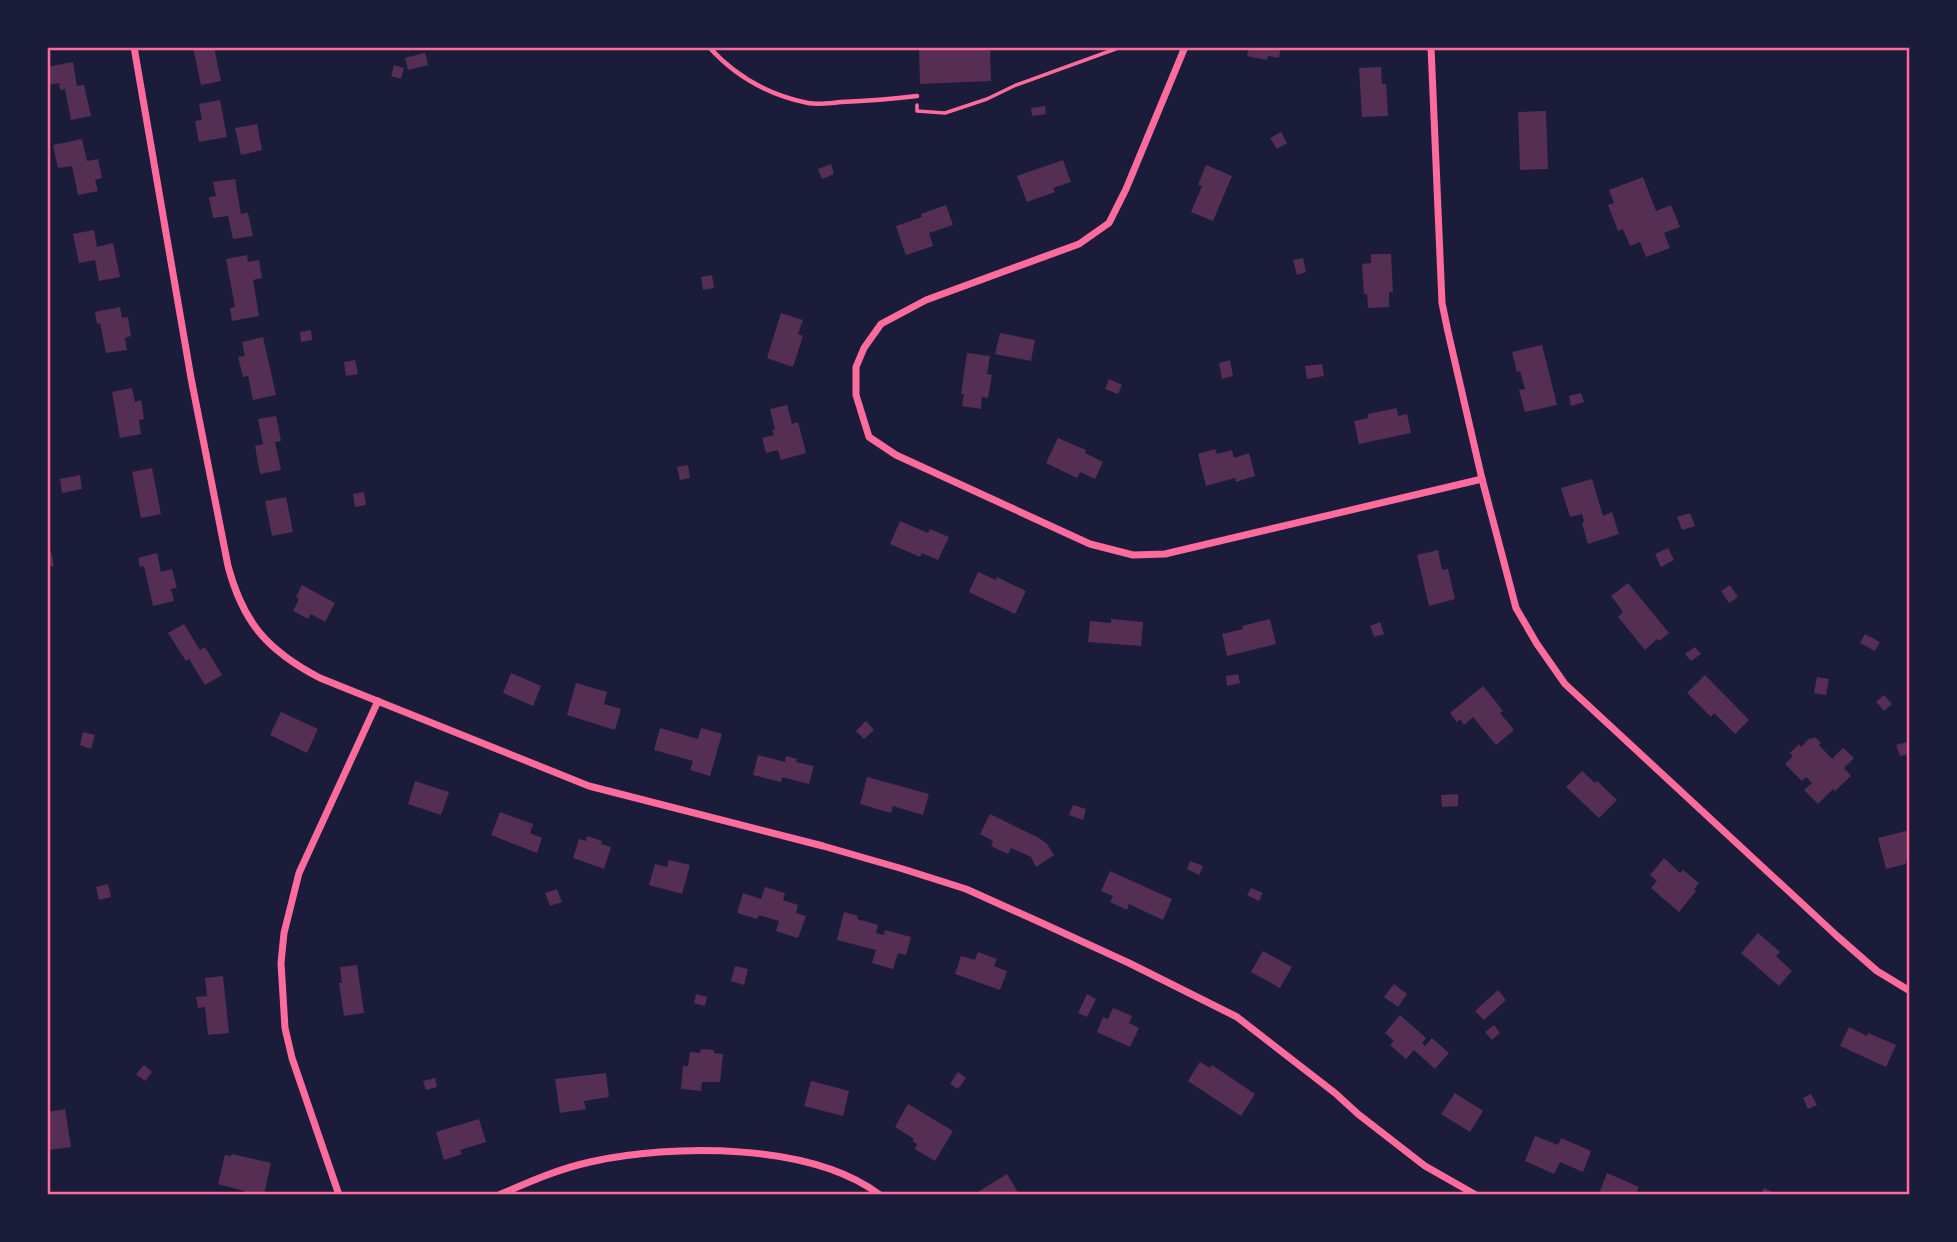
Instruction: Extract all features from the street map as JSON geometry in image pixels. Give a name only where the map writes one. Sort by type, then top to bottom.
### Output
[{"type":"street","points":[[134,47],[221,537],[234,588],[261,637],[295,665],[320,677],[589,786],[824,846],[966,889],[1129,963],[1237,1017],[1416,1160],[1470,1194]]},
{"type":"street","points":[[1185,47],[1126,189],[1109,223],[1079,244],[926,300],[881,324],[864,348],[856,367],[856,395],[869,437],[896,455],[1090,544],[1133,555],[1165,554],[1482,479]]},
{"type":"street","points":[[1431,47],[1442,303],[1482,479],[1517,608],[1537,644],[1565,684],[1837,936],[1877,971],[1910,991]]},
{"type":"street","points":[[339,1195],[292,1058],[285,1028],[281,963],[284,933],[299,873],[378,701]]},
{"type":"street","points":[[499,1195],[536,1179],[588,1162],[643,1154],[704,1150],[757,1154],[827,1167],[860,1182],[880,1195]]},
{"type":"lane","points":[[709,47],[746,79],[774,93],[810,104],[917,96]]},
{"type":"path","points":[[917,96],[917,111],[945,113],[1121,47]]},
{"type":"building","points":[[193,47],[214,47],[221,81],[201,85]]},
{"type":"building","points":[[919,47],[990,47],[991,81],[920,84]]},
{"type":"building","points":[[1249,47],[1281,47],[1279,58],[1268,56],[1267,60],[1247,56]]},
{"type":"building","points":[[425,53],[428,65],[408,70],[405,58]]},
{"type":"building","points":[[73,62],[77,86],[84,85],[91,116],[71,120],[65,89],[60,90],[59,83],[47,85],[47,67]]},
{"type":"building","points":[[394,65],[404,68],[401,79],[391,76]]},
{"type":"building","points":[[1381,67],[1382,84],[1386,84],[1388,116],[1362,117],[1359,68]]},
{"type":"building","points":[[220,100],[227,137],[199,142],[195,121],[202,120],[199,104]]},
{"type":"building","points":[[1045,106],[1046,114],[1032,116],[1031,108]]},
{"type":"building","points":[[1546,111],[1548,169],[1520,170],[1518,112]]},
{"type":"building","points":[[257,124],[262,150],[241,155],[235,128]]},
{"type":"building","points":[[1281,132],[1287,143],[1277,149],[1270,138]]},
{"type":"building","points":[[82,139],[87,161],[98,159],[102,178],[95,180],[98,191],[78,195],[72,166],[58,168],[53,145]]},
{"type":"building","points":[[1063,160],[1071,182],[1053,188],[1055,192],[1027,202],[1017,176]]},
{"type":"building","points":[[831,164],[834,174],[822,179],[818,169]]},
{"type":"building","points":[[1206,165],[1232,176],[1213,221],[1191,212],[1202,186],[1198,185]]},
{"type":"building","points":[[1643,177],[1656,211],[1671,205],[1680,227],[1664,233],[1670,248],[1646,257],[1640,242],[1630,246],[1623,229],[1618,231],[1608,205],[1614,203],[1609,190]]},
{"type":"building","points":[[235,179],[241,214],[248,213],[253,236],[233,239],[228,216],[213,218],[209,197],[216,196],[213,182]]},
{"type":"building","points":[[946,205],[953,225],[929,233],[933,246],[906,255],[896,226]]},
{"type":"building","points":[[94,230],[97,247],[113,243],[120,277],[99,281],[95,260],[79,263],[73,234]]},
{"type":"building","points":[[1371,254],[1391,254],[1393,292],[1389,292],[1389,307],[1368,308],[1362,264],[1371,263]]},
{"type":"building","points":[[247,255],[248,262],[259,260],[262,278],[253,280],[259,316],[232,321],[230,308],[235,307],[226,259]]},
{"type":"building","points":[[1303,258],[1306,272],[1297,275],[1293,260]]},
{"type":"building","points":[[712,275],[714,288],[703,290],[701,277]]},
{"type":"building","points":[[120,307],[122,318],[128,317],[131,336],[125,338],[127,350],[106,353],[95,312]]},
{"type":"building","points":[[781,313],[803,320],[798,334],[803,336],[793,367],[767,358]]},
{"type":"building","points":[[311,330],[312,340],[301,342],[300,332]]},
{"type":"building","points":[[1000,333],[1035,340],[1031,361],[995,354]]},
{"type":"building","points":[[263,337],[276,395],[253,400],[248,376],[243,377],[238,357],[245,356],[242,342]]},
{"type":"building","points":[[1542,345],[1557,405],[1525,412],[1519,390],[1525,389],[1512,352]]},
{"type":"building","points":[[967,353],[990,356],[987,374],[992,375],[988,398],[982,397],[981,409],[962,406],[964,394],[961,394]]},
{"type":"building","points":[[355,360],[358,374],[346,376],[344,362]]},
{"type":"building","points":[[1230,360],[1233,376],[1222,379],[1219,363]]},
{"type":"building","points":[[1322,364],[1324,376],[1307,379],[1305,366]]},
{"type":"building","points":[[1109,379],[1122,385],[1118,394],[1105,389]]},
{"type":"building","points":[[132,388],[135,402],[141,400],[144,419],[139,420],[141,434],[120,438],[112,392]]},
{"type":"building","points":[[1581,393],[1584,402],[1571,406],[1569,396]]},
{"type":"building","points":[[787,405],[792,424],[798,422],[806,453],[781,460],[778,450],[766,453],[762,438],[774,435],[770,409]]},
{"type":"building","points":[[1397,408],[1398,416],[1407,414],[1411,433],[1359,444],[1354,421],[1368,418],[1368,414]]},
{"type":"building","points":[[276,416],[281,441],[275,442],[281,470],[260,474],[255,446],[263,444],[258,419]]},
{"type":"building","points":[[1058,438],[1086,450],[1085,453],[1103,462],[1095,479],[1080,472],[1077,478],[1046,463]]},
{"type":"building","points":[[1215,449],[1217,454],[1232,450],[1234,458],[1249,453],[1255,476],[1206,486],[1198,454]]},
{"type":"building","points":[[688,465],[690,478],[680,480],[677,467]]},
{"type":"building","points":[[152,468],[161,514],[141,518],[132,472]]},
{"type":"building","points":[[80,475],[82,489],[62,493],[60,479]]},
{"type":"building","points":[[1592,479],[1603,516],[1612,512],[1619,534],[1588,544],[1582,514],[1570,517],[1561,488]]},
{"type":"building","points":[[364,492],[366,505],[355,507],[353,494]]},
{"type":"building","points":[[286,497],[293,532],[272,536],[265,501]]},
{"type":"building","points":[[1690,513],[1695,526],[1682,530],[1677,517]]},
{"type":"building","points":[[900,521],[928,533],[930,529],[949,537],[938,560],[922,553],[920,557],[890,544]]},
{"type":"building","points":[[1668,548],[1674,560],[1661,567],[1655,554]]},
{"type":"building","points":[[1438,550],[1442,570],[1448,569],[1455,599],[1429,606],[1417,555]]},
{"type":"building","points":[[51,551],[54,566],[47,567],[47,552]]},
{"type":"building","points":[[157,553],[161,572],[172,569],[177,588],[171,589],[174,601],[153,606],[144,566],[140,567],[138,558]]},
{"type":"building","points":[[978,572],[996,580],[997,577],[1026,591],[1015,614],[969,592]]},
{"type":"building","points":[[1628,583],[1669,633],[1645,650],[1618,617],[1623,612],[1611,596]]},
{"type":"building","points":[[302,585],[335,603],[325,622],[311,614],[308,619],[293,611]]},
{"type":"building","points":[[1730,585],[1738,597],[1729,603],[1721,591]]},
{"type":"building","points":[[1111,619],[1143,622],[1141,646],[1088,642],[1090,621],[1111,623]]},
{"type":"building","points":[[1270,619],[1276,644],[1227,656],[1222,634]]},
{"type":"building","points":[[1380,622],[1384,634],[1374,637],[1370,626]]},
{"type":"building","points":[[184,624],[200,650],[205,647],[222,675],[205,685],[168,633]]},
{"type":"building","points":[[1865,634],[1880,642],[1875,651],[1860,643]]},
{"type":"building","points":[[1695,647],[1701,654],[1691,661],[1685,654]]},
{"type":"building","points":[[511,673],[541,686],[533,706],[503,693]]},
{"type":"building","points":[[1238,674],[1240,683],[1227,686],[1226,676]]},
{"type":"building","points":[[1705,675],[1749,720],[1735,734],[1714,713],[1711,717],[1687,693]]},
{"type":"building","points":[[1817,677],[1829,679],[1826,695],[1814,693]]},
{"type":"building","points":[[576,683],[607,692],[604,704],[621,709],[615,730],[567,715]]},
{"type":"building","points":[[1483,686],[1514,730],[1496,745],[1473,717],[1464,725],[1460,719],[1457,722],[1450,713]]},
{"type":"building","points":[[1884,695],[1892,704],[1884,711],[1876,702]]},
{"type":"building","points":[[281,712],[318,729],[307,753],[270,735]]},
{"type":"building","points":[[866,721],[874,730],[864,739],[856,731]]},
{"type":"building","points":[[660,728],[698,739],[701,728],[722,734],[710,776],[690,770],[693,761],[654,750]]},
{"type":"building","points":[[83,732],[95,735],[91,749],[80,745]]},
{"type":"building","points":[[1815,737],[1832,759],[1843,748],[1854,758],[1844,768],[1851,776],[1818,804],[1804,790],[1812,783],[1806,777],[1802,781],[1785,764],[1793,756],[1790,753],[1799,744],[1801,747]]},
{"type":"building","points":[[1906,742],[1909,754],[1900,756],[1896,745]]},
{"type":"building","points":[[758,755],[785,762],[786,756],[797,759],[796,762],[814,766],[809,784],[782,777],[781,782],[753,775]]},
{"type":"building","points":[[1582,771],[1617,800],[1599,818],[1566,787]]},
{"type":"building","points":[[867,777],[929,794],[923,815],[893,806],[891,813],[860,804]]},
{"type":"building","points":[[415,781],[449,792],[441,815],[408,804]]},
{"type":"building","points":[[1458,794],[1458,806],[1442,807],[1441,795]]},
{"type":"building","points":[[1073,805],[1086,809],[1083,820],[1069,815]]},
{"type":"building","points":[[500,812],[533,824],[530,833],[542,838],[537,853],[491,835]]},
{"type":"building","points":[[990,814],[1039,838],[1054,855],[1036,867],[1031,857],[1011,848],[1008,854],[991,846],[993,841],[980,834]]},
{"type":"building","points":[[1910,830],[1910,860],[1906,861],[1906,864],[1886,869],[1878,838]]},
{"type":"building","points":[[587,836],[611,847],[604,869],[573,858],[579,839],[586,841]]},
{"type":"building","points":[[1664,858],[1680,873],[1683,870],[1699,883],[1679,912],[1651,888],[1657,881],[1650,875]]},
{"type":"building","points":[[669,860],[690,865],[682,894],[649,885],[655,864],[667,867]]},
{"type":"building","points":[[1190,861],[1203,866],[1199,875],[1187,869]]},
{"type":"building","points":[[1110,871],[1172,899],[1163,920],[1129,904],[1127,910],[1110,902],[1113,896],[1101,891]]},
{"type":"building","points":[[108,884],[111,897],[99,900],[96,887]]},
{"type":"building","points":[[765,887],[785,893],[783,900],[798,905],[796,913],[806,916],[798,938],[776,931],[779,921],[759,915],[757,919],[737,913],[743,893],[761,899]]},
{"type":"building","points":[[1251,888],[1263,893],[1259,901],[1247,895]]},
{"type":"building","points":[[557,889],[562,902],[550,906],[545,893]]},
{"type":"building","points":[[844,912],[878,925],[876,933],[884,935],[885,930],[911,937],[906,955],[898,953],[893,969],[872,963],[876,950],[837,940]]},
{"type":"building","points":[[1758,933],[1780,952],[1776,956],[1792,971],[1779,986],[1741,953]]},
{"type":"building","points":[[1263,951],[1292,967],[1280,988],[1251,972]]},
{"type":"building","points":[[978,952],[997,959],[994,966],[1007,971],[1000,990],[955,974],[961,956],[975,960]]},
{"type":"building","points":[[357,965],[364,1013],[344,1016],[339,983],[342,983],[340,967]]},
{"type":"building","points":[[735,966],[748,969],[744,985],[731,981]]},
{"type":"building","points":[[223,976],[229,1033],[208,1035],[205,1007],[198,1008],[196,997],[207,996],[205,978]]},
{"type":"building","points":[[1394,984],[1407,994],[1398,1007],[1384,997]]},
{"type":"building","points":[[1498,990],[1506,1000],[1484,1020],[1475,1011]]},
{"type":"building","points":[[696,994],[707,997],[705,1006],[694,1003]]},
{"type":"building","points":[[1087,994],[1096,999],[1087,1017],[1078,1013]]},
{"type":"building","points":[[1113,1008],[1132,1016],[1129,1023],[1139,1028],[1130,1047],[1097,1032],[1103,1017],[1108,1019]]},
{"type":"building","points":[[1400,1015],[1426,1038],[1422,1043],[1425,1046],[1432,1038],[1449,1053],[1435,1069],[1414,1050],[1406,1059],[1390,1045],[1394,1041],[1385,1033]]},
{"type":"building","points":[[1494,1025],[1500,1033],[1492,1040],[1485,1032]]},
{"type":"building","points":[[1849,1027],[1896,1045],[1886,1067],[1840,1046]]},
{"type":"building","points":[[701,1049],[723,1054],[720,1082],[702,1082],[701,1091],[681,1089],[683,1066],[688,1066],[690,1052],[700,1053]]},
{"type":"building","points":[[1200,1062],[1210,1068],[1212,1065],[1255,1094],[1241,1116],[1188,1081]]},
{"type":"building","points":[[144,1065],[152,1072],[145,1081],[136,1074]]},
{"type":"building","points":[[958,1072],[966,1078],[958,1089],[950,1084]]},
{"type":"building","points":[[606,1073],[609,1097],[584,1101],[586,1109],[560,1113],[555,1079]]},
{"type":"building","points":[[435,1078],[437,1087],[426,1090],[423,1081]]},
{"type":"building","points":[[811,1081],[849,1091],[843,1116],[804,1106]]},
{"type":"building","points":[[1455,1093],[1483,1111],[1470,1132],[1441,1114]]},
{"type":"building","points":[[1811,1094],[1817,1105],[1808,1109],[1803,1098]]},
{"type":"building","points":[[908,1104],[953,1131],[935,1161],[915,1149],[917,1144],[912,1141],[914,1139],[895,1127]]},
{"type":"building","points":[[65,1109],[71,1147],[50,1150],[49,1146],[47,1147],[47,1112]]},
{"type":"building","points":[[479,1119],[486,1142],[460,1150],[462,1154],[444,1160],[436,1132]]},
{"type":"building","points":[[1535,1136],[1558,1145],[1561,1138],[1591,1151],[1583,1172],[1560,1162],[1554,1174],[1525,1161]]},
{"type":"building","points":[[232,1154],[271,1163],[264,1195],[243,1195],[244,1191],[218,1184],[225,1155]]},
{"type":"building","points":[[1607,1173],[1639,1187],[1635,1195],[1599,1194]]},
{"type":"building","points":[[1007,1174],[1019,1194],[973,1195]]},
{"type":"building","points":[[1764,1188],[1779,1195],[1761,1195]]}]
